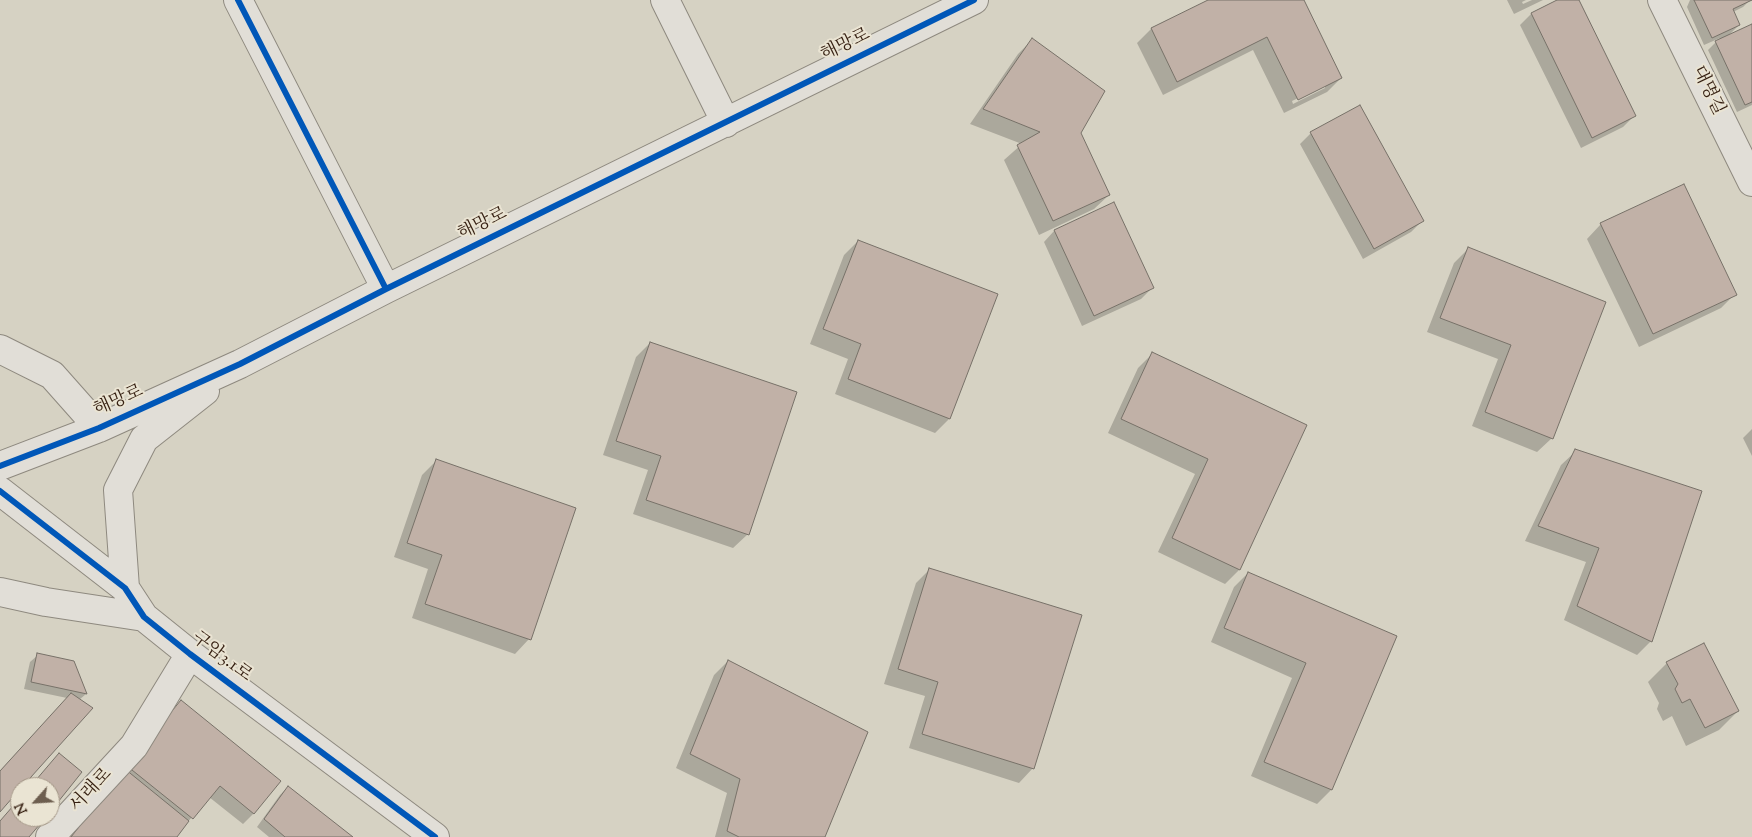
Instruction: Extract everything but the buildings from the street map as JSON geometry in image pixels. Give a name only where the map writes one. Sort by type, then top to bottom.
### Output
[{"type":"street","points":[[238,0],[386,289]]},
{"type":"street","points":[[665,0],[726,122]]},
{"type":"street","name":"해망로","points":[[0,466],[99,428],[240,364],[386,289],[726,122],[930,10],[974,0]]},
{"type":"street","name":"대명길","points":[[1662,0],[1752,182]]},
{"type":"street","points":[[0,349],[52,375],[99,428]]},
{"type":"street","points":[[125,588],[118,490],[144,439],[240,364]]},
{"type":"street","name":"구암3.1로","points":[[0,491],[125,588],[144,617],[190,654],[435,837]]},
{"type":"street","points":[[0,592],[46,602],[144,617]]},
{"type":"street","name":"서래로","points":[[50,837],[134,746],[190,654]]},
{"type":"cycle path","points":[[238,0],[386,289]]},
{"type":"cycle path","points":[[0,466],[99,428],[240,364],[386,289],[974,0]]},
{"type":"cycle path","points":[[0,491],[125,588],[144,617],[190,654],[435,837]]}]
